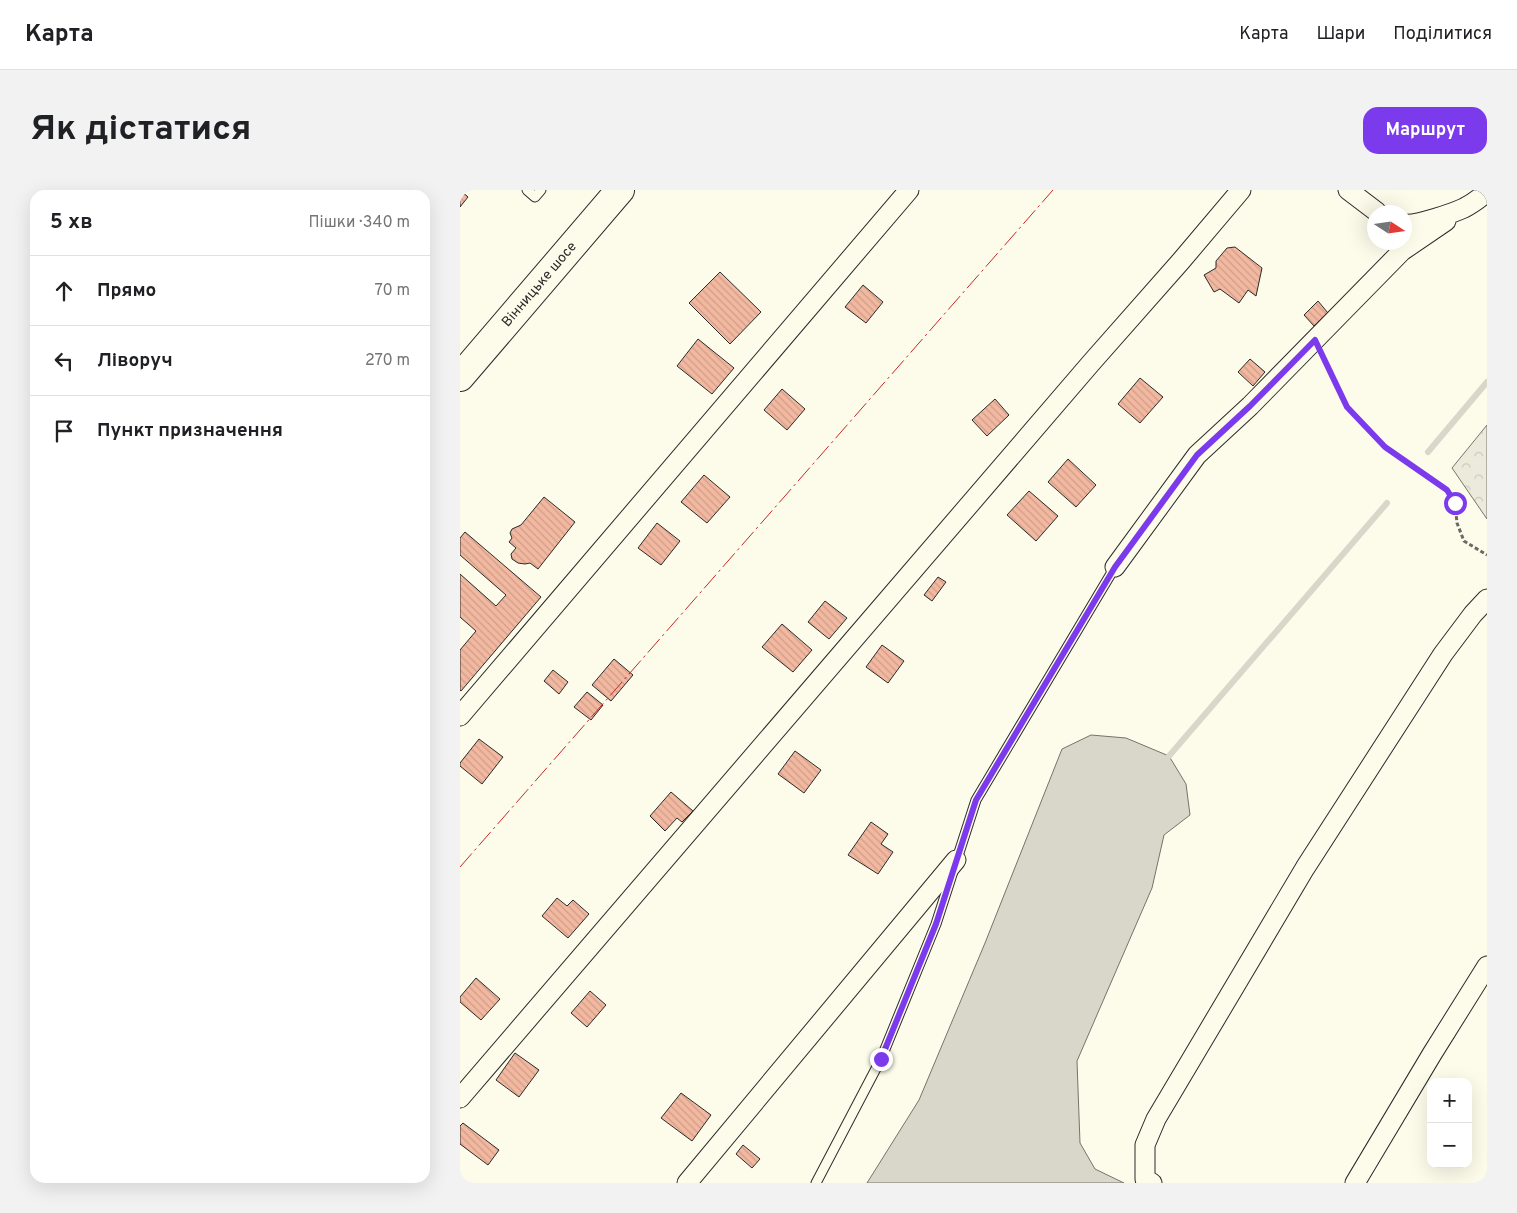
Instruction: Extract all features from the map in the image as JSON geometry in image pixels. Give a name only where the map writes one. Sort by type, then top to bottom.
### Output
[{"type":"main road","name":"Вінницьке шосе","points":[[460,377],[620,190]]},
{"type":"street","points":[[460,716],[909,190]]},
{"type":"street","points":[[460,1098],[1241,190]]},
{"type":"street","points":[[1348,190],[1367,205]]},
{"type":"street","points":[[1412,232],[1466,208],[1487,192]]},
{"type":"street","points":[[1412,230],[1422,222],[1466,208]]},
{"type":"street","points":[[1115,567],[1197,455],[1250,406],[1315,340],[1392,250]]},
{"type":"street","points":[[1152,1183],[1145,1179],[1145,1145],[1156,1119],[1305,868],[1443,654],[1473,614],[1487,599]]},
{"type":"street","points":[[687,1183],[956,860]]},
{"type":"street","points":[[1355,1183],[1487,966]]},
{"type":"lane","points":[[527,190],[534,197],[541,190]]},
{"type":"lane","points":[[816,1183],[881,1059],[936,924],[976,800],[1115,567]]},
{"type":"path","points":[[1315,340],[1347,407],[1385,447],[1447,490],[1455,503],[1457,523],[1464,541],[1487,555]]},
{"type":"green space","points":[[1487,425],[1487,519],[1452,468]]},
{"type":"shaded area","points":[[1091,735],[1126,738],[1169,756],[1186,784],[1190,815],[1164,835],[1152,888],[1077,1061],[1080,1143],[1095,1169],[1124,1183],[867,1183],[919,1100],[985,943],[1062,749]]},
{"type":"building","points":[[460,190],[468,197],[460,207]]},
{"type":"building","points":[[1235,247],[1262,268],[1256,296],[1248,290],[1239,303],[1220,289],[1214,292],[1204,275],[1216,268],[1216,261],[1227,248]]},
{"type":"building","points":[[720,272],[761,312],[730,344],[689,303]]},
{"type":"building","points":[[863,285],[883,302],[866,323],[845,307]]},
{"type":"building","points":[[1318,301],[1328,313],[1314,326],[1304,315]]},
{"type":"building","points":[[698,339],[734,368],[712,394],[677,366]]},
{"type":"building","points":[[1250,359],[1265,372],[1253,386],[1238,372]]},
{"type":"building","points":[[1140,378],[1163,397],[1140,423],[1118,404]]},
{"type":"building","points":[[782,389],[805,409],[787,430],[764,410]]},
{"type":"building","points":[[995,399],[1009,415],[987,436],[972,420]]},
{"type":"building","points":[[1068,459],[1096,485],[1076,507],[1048,482]]},
{"type":"building","points":[[704,475],[730,497],[707,523],[681,502]]},
{"type":"building","points":[[1029,491],[1058,516],[1036,541],[1007,515]]},
{"type":"building","points":[[544,497],[575,522],[538,569],[530,563],[518,563],[512,559],[511,554],[516,548],[509,542],[512,538],[510,533],[512,529],[521,525]]},
{"type":"building","points":[[657,523],[680,541],[661,565],[638,548]]},
{"type":"building","points":[[465,532],[541,597],[461,691],[460,650],[476,631],[460,617],[460,574],[496,606],[506,595],[460,555],[460,538]]},
{"type":"building","points":[[938,577],[946,582],[932,601],[924,595]]},
{"type":"building","points":[[825,601],[847,618],[829,639],[808,622]]},
{"type":"building","points":[[782,624],[812,650],[793,672],[762,647]]},
{"type":"building","points":[[882,645],[904,661],[888,683],[866,667]]},
{"type":"building","points":[[614,659],[633,675],[611,701],[592,685]]},
{"type":"building","points":[[553,670],[568,682],[559,694],[544,681]]},
{"type":"building","points":[[587,692],[603,705],[591,720],[574,707]]},
{"type":"building","points":[[479,739],[503,757],[482,784],[460,766],[460,763]]},
{"type":"building","points":[[795,751],[821,770],[804,793],[778,774]]},
{"type":"building","points":[[671,792],[693,811],[682,822],[677,818],[665,831],[650,816]]},
{"type":"building","points":[[871,822],[888,834],[881,844],[893,852],[878,874],[848,855]]},
{"type":"building","points":[[557,898],[567,906],[573,900],[589,914],[568,938],[542,916]]},
{"type":"building","points":[[476,978],[500,999],[481,1020],[460,1002],[460,997]]},
{"type":"building","points":[[590,991],[606,1005],[587,1027],[571,1013]]},
{"type":"building","points":[[515,1053],[539,1070],[519,1097],[496,1080]]},
{"type":"building","points":[[681,1093],[711,1115],[692,1141],[661,1118]]},
{"type":"building","points":[[463,1123],[499,1150],[488,1165],[460,1144],[460,1126]]},
{"type":"building","points":[[743,1145],[760,1159],[752,1168],[736,1154]]},
{"type":"waterway","points":[[1428,452],[1487,382]]},
{"type":"waterway","points":[[1169,756],[1387,503]]},
{"type":"power","points":[[460,867],[1053,190]]},
{"type":"route","points":[[881,1059],[936,924],[976,800],[1115,567],[1197,455],[1250,406],[1315,340],[1347,407],[1385,447],[1447,490],[1455,503]]}]
